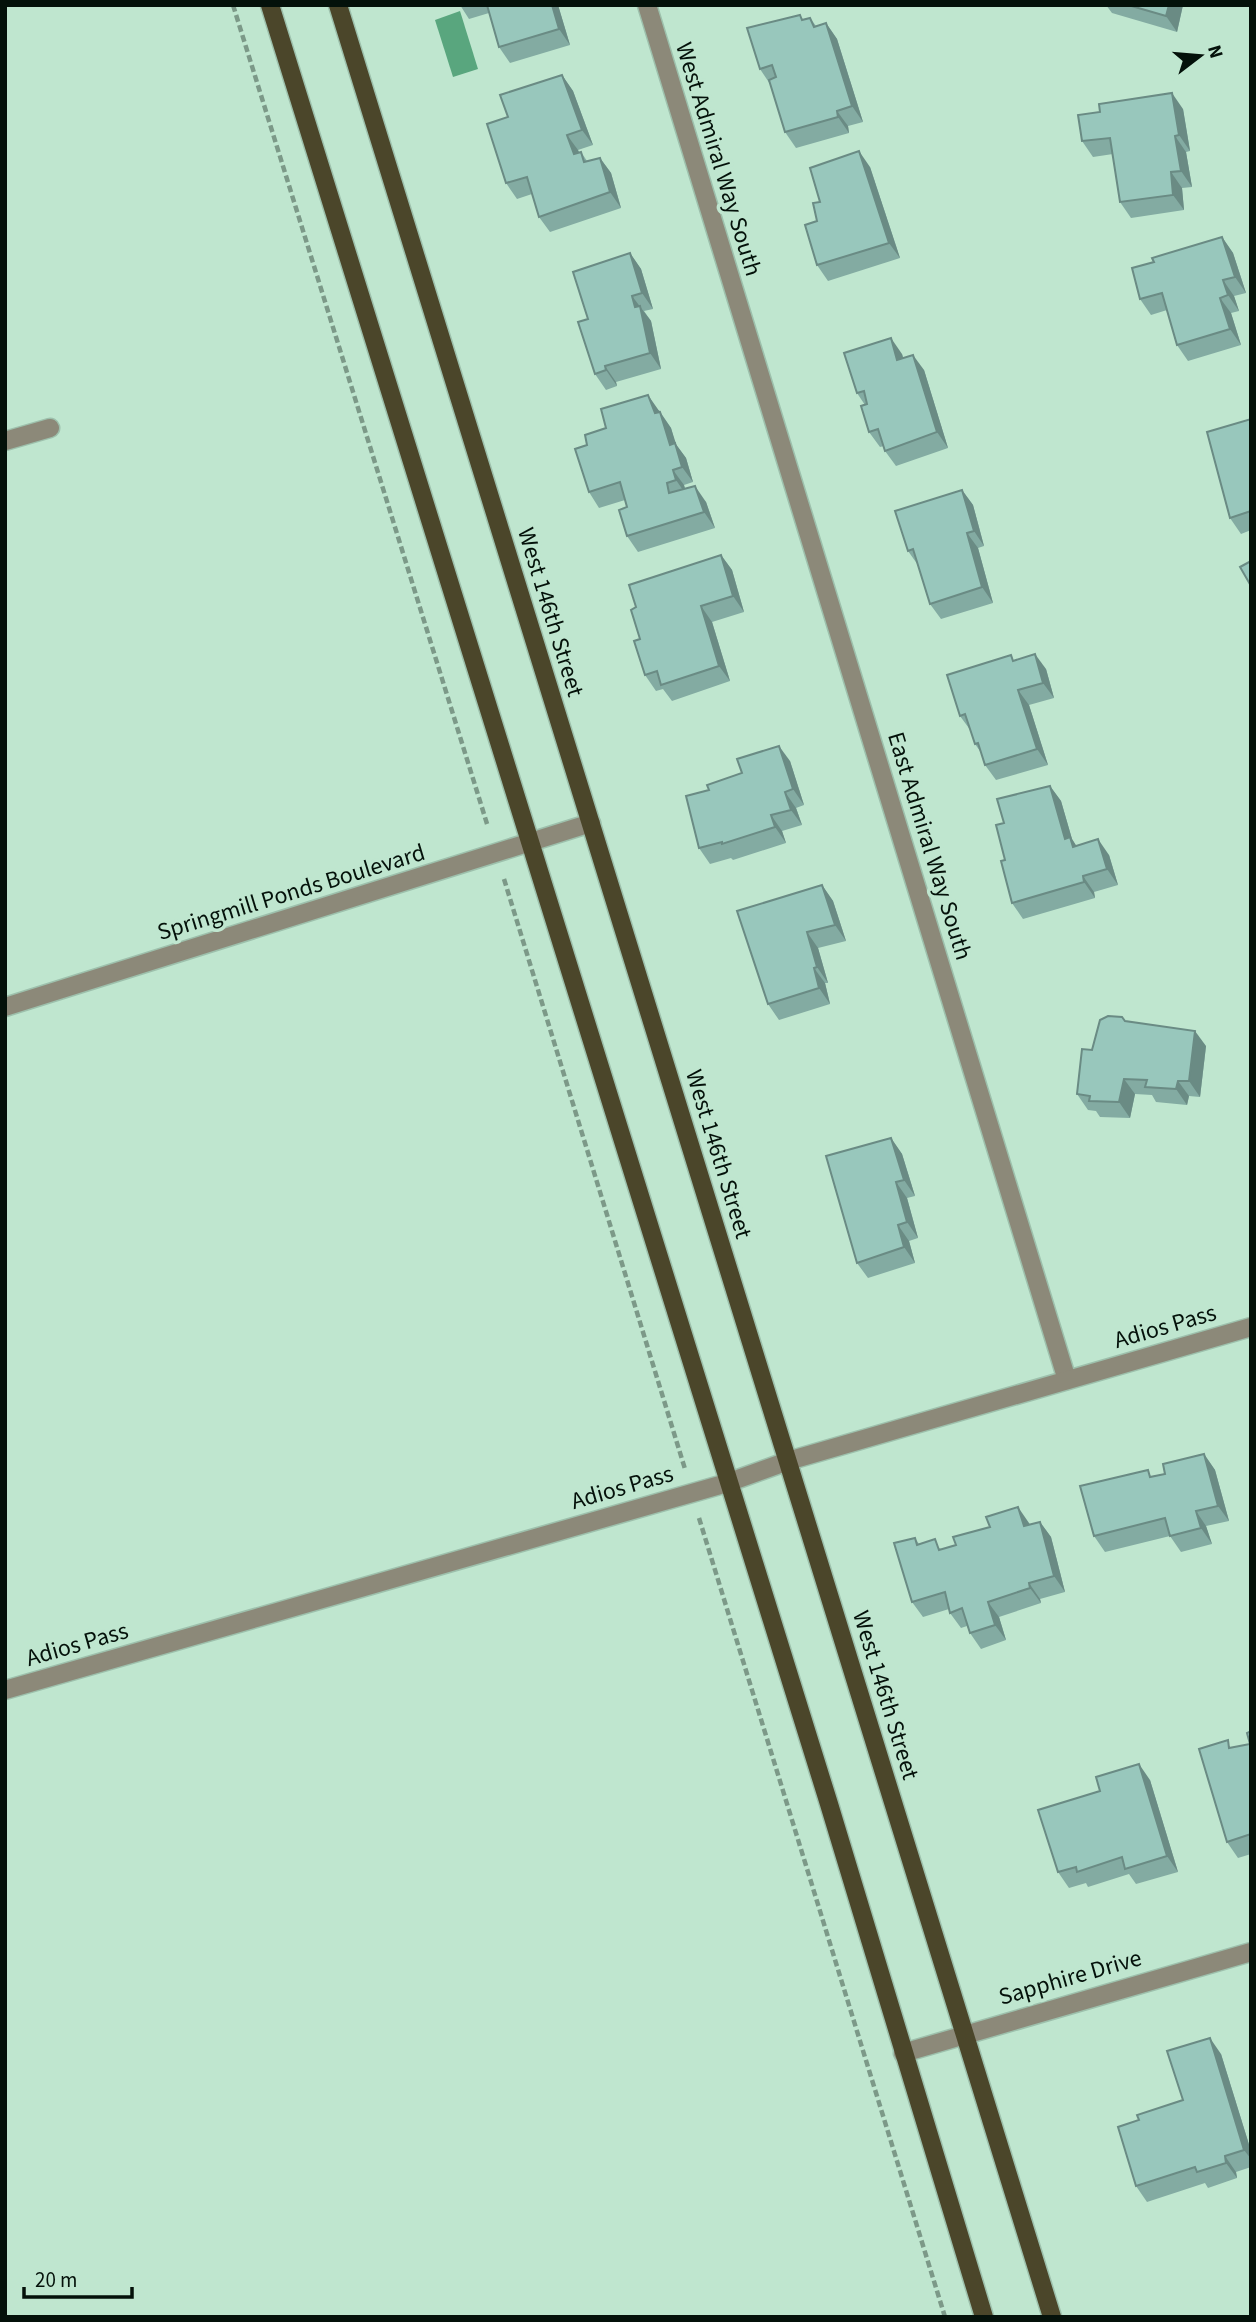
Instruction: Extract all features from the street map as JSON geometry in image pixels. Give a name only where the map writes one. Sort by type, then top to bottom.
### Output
[{"type":"main road","points":[[270,5],[528,843],[829,1804],[984,2317]]},
{"type":"main road","name":"West 146th Street","points":[[338,5],[1052,2317]]},
{"type":"street","name":"West Admiral Way South","points":[[647,5],[745,326]]},
{"type":"street","name":"East Admiral Way South","points":[[745,326],[1067,1380]]},
{"type":"street","points":[[5,441],[50,428]]},
{"type":"street","name":"Springmill Ponds Boulevard","points":[[5,1007],[591,823]]},
{"type":"street","name":"Adios Pass","points":[[5,1690],[727,1483],[788,1461],[1251,1327]]},
{"type":"street","name":"Sapphire Drive","points":[[903,2053],[1251,1952]]},
{"type":"path","points":[[233,5],[475,785]]},
{"type":"path","points":[[515,914],[674,1432]]},
{"type":"path","points":[[705,1541],[945,2317]]},
{"type":"shaded area","points":[[460,11],[478,69],[453,77],[435,20]]},
{"type":"building","points":[[487,5],[552,5],[559,29],[499,47]]},
{"type":"building","points":[[1128,5],[1169,5],[1166,16]]},
{"type":"building","points":[[800,15],[802,20],[810,18],[814,27],[826,23],[852,106],[837,111],[838,117],[785,132],[769,80],[776,77],[772,65],[760,69],[747,28]]},
{"type":"building","points":[[562,75],[582,130],[567,135],[574,154],[581,152],[584,162],[600,158],[610,192],[539,217],[527,177],[506,183],[487,124],[508,117],[500,95]]},
{"type":"building","points":[[1172,93],[1179,135],[1175,136],[1181,171],[1171,172],[1173,195],[1120,202],[1110,138],[1082,141],[1078,115],[1100,112],[1099,104]]},
{"type":"building","points":[[859,151],[889,243],[817,265],[805,225],[817,221],[813,203],[820,202],[810,168]]},
{"type":"building","points":[[1222,237],[1235,277],[1223,280],[1228,295],[1220,298],[1230,329],[1177,345],[1162,293],[1140,299],[1132,268],[1154,262],[1152,258]]},
{"type":"building","points":[[630,253],[642,293],[632,296],[635,307],[640,306],[650,353],[605,366],[606,370],[595,374],[578,322],[588,319],[573,272]]},
{"type":"building","points":[[891,338],[897,360],[913,355],[937,432],[885,451],[878,429],[869,432],[861,406],[867,404],[864,391],[857,393],[844,353]]},
{"type":"building","points":[[648,395],[655,413],[660,412],[670,445],[675,443],[682,467],[673,470],[676,480],[667,483],[669,493],[695,486],[704,512],[627,536],[619,510],[627,507],[620,482],[589,492],[575,449],[587,445],[585,435],[606,428],[601,409]]},
{"type":"building","points":[[1251,419],[1251,511],[1230,518],[1207,432]]},
{"type":"building","points":[[962,490],[974,531],[967,533],[982,587],[930,604],[913,549],[908,551],[895,511]]},
{"type":"building","points":[[721,555],[733,596],[701,606],[719,666],[661,685],[657,671],[645,675],[634,641],[640,639],[631,610],[636,607],[629,585]]},
{"type":"building","points":[[1251,561],[1251,586],[1240,567]]},
{"type":"building","points":[[1035,654],[1043,683],[1018,690],[1037,749],[985,765],[965,714],[960,716],[947,675],[1011,655],[1013,661]]},
{"type":"building","points":[[779,746],[793,789],[785,792],[791,810],[771,815],[775,827],[722,844],[699,848],[686,796],[709,790],[707,785],[742,773],[737,759]]},
{"type":"building","points":[[1050,786],[1065,839],[1070,837],[1073,847],[1098,839],[1107,869],[1083,876],[1084,882],[1012,903],[1001,861],[1005,860],[996,825],[1004,823],[997,799]]},
{"type":"building","points":[[822,885],[835,925],[807,932],[817,967],[814,968],[819,988],[768,1004],[737,911]]},
{"type":"building","points":[[1108,1016],[1195,1031],[1189,1081],[1178,1081],[1176,1089],[1145,1087],[1147,1080],[1124,1079],[1119,1102],[1089,1101],[1090,1096],[1077,1094],[1082,1049],[1092,1050],[1100,1020]]},
{"type":"building","points":[[891,1138],[904,1180],[896,1182],[907,1222],[898,1225],[904,1247],[857,1263],[826,1156]]},
{"type":"building","points":[[1204,1454],[1218,1506],[1196,1511],[1201,1528],[1170,1536],[1165,1518],[1094,1536],[1080,1486],[1148,1470],[1150,1477],[1165,1474],[1163,1464]]},
{"type":"building","points":[[1018,1507],[1024,1526],[1040,1522],[1054,1576],[1029,1583],[1030,1588],[988,1602],[995,1625],[970,1633],[962,1608],[950,1613],[945,1592],[912,1602],[894,1543],[915,1538],[917,1545],[935,1539],[939,1550],[956,1545],[953,1537],[990,1527],[986,1517]]},
{"type":"building","points":[[1251,1731],[1251,1834],[1227,1842],[1199,1749],[1228,1740],[1229,1748],[1250,1744],[1247,1733]]},
{"type":"building","points":[[1139,1764],[1167,1856],[1125,1869],[1122,1857],[1077,1872],[1076,1867],[1058,1872],[1038,1810],[1100,1791],[1096,1777]]},
{"type":"building","points":[[1210,2038],[1244,2150],[1225,2156],[1226,2163],[1197,2172],[1195,2167],[1136,2186],[1118,2127],[1139,2120],[1137,2115],[1183,2100],[1167,2051]]}]
